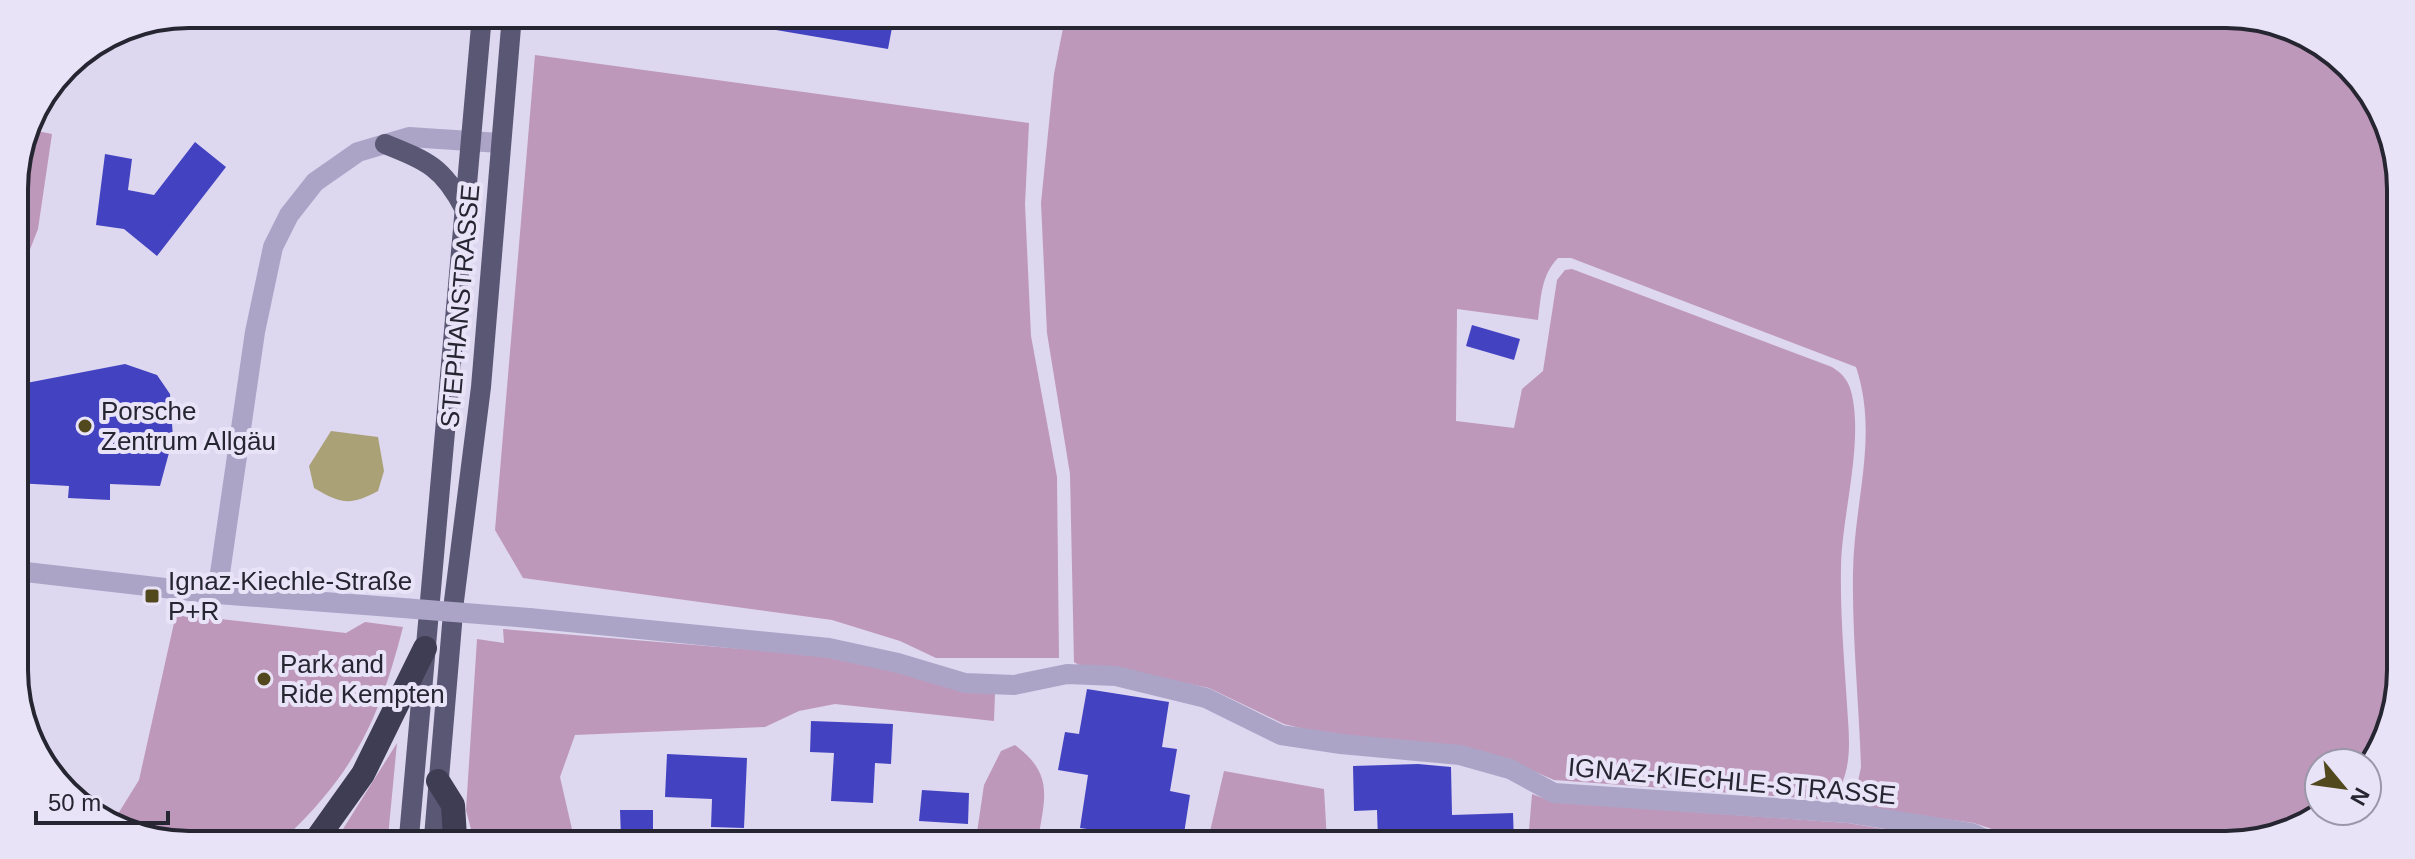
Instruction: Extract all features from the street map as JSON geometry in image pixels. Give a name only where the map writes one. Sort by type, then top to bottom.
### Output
[{"type":"highway","points":[[322,831],[363,774],[425,648]]},
{"type":"highway","points":[[438,781],[453,805],[455,831]]},
{"type":"main road","name":"STEPHANSTRASSE","points":[[410,831],[481,28]]},
{"type":"main road","name":"STEPHANSTRASSE","points":[[434,831],[454,601],[481,387],[511,28]]},
{"type":"main road","points":[[385,144],[430,162],[451,183],[464,208]]},
{"type":"street","points":[[28,572],[217,594],[255,332],[273,247],[289,215],[315,182],[358,152],[409,137],[500,143]]},
{"type":"street","name":"IGNAZ-KIECHLE-STRASSE","points":[[217,594],[529,618],[829,648],[898,663],[965,683],[1014,685],[1067,674],[1116,676],[1206,698],[1281,735],[1460,755],[1510,769],[1554,793],[1848,813],[1960,831]]},
{"type":"shaded area","points":[[1063,28],[2237,28],[2278,37],[2324,61],[2354,91],[2375,127],[2386,168],[2387,681],[2375,732],[2367,747],[2303,747],[2303,811],[2258,828],[2237,831],[1998,831],[1974,823],[1868,809],[1859,801],[1857,791],[1861,767],[1853,572],[1864,469],[1865,418],[1856,367],[1571,258],[1558,258],[1548,272],[1538,320],[1457,309],[1456,421],[1514,428],[1522,389],[1543,371],[1557,280],[1565,270],[1572,269],[1832,367],[1849,386],[1855,415],[1855,436],[1842,546],[1841,586],[1849,752],[1842,783],[1830,800],[1554,780],[1511,761],[1341,738],[1284,724],[1209,688],[1115,669],[1082,667],[1074,662],[1070,474],[1047,333],[1041,203],[1054,74]]},
{"type":"shaded area","points":[[535,55],[1029,123],[1025,204],[1031,336],[1057,477],[1059,658],[936,658],[900,641],[832,620],[523,578],[495,530]]},
{"type":"shaded area","points":[[39,131],[52,134],[38,229],[29,252],[28,178]]},
{"type":"shaded area","points":[[331,431],[378,437],[384,471],[378,491],[346,501],[314,488],[309,466]]},
{"type":"shaded area","points":[[176,614],[346,633],[365,622],[403,627],[385,689],[362,741],[330,789],[292,831],[189,831],[147,826],[118,814],[139,780]]},
{"type":"shaded area","points":[[503,629],[827,656],[995,693],[994,721],[835,704],[799,711],[765,727],[575,735],[560,777],[572,831],[471,831],[466,810],[477,639],[504,643]]},
{"type":"shaded area","points":[[397,743],[389,831],[342,831]]},
{"type":"shaded area","points":[[1015,745],[1036,766],[1041,776],[1044,799],[1039,831],[977,831],[984,785],[1001,751]]},
{"type":"shaded area","points":[[1224,771],[1324,789],[1326,831],[1210,831]]},
{"type":"shaded area","points":[[1532,794],[1554,802],[1848,823],[1895,831],[1529,831]]},
{"type":"building","points":[[776,28],[892,28],[888,49]]},
{"type":"building","points":[[195,142],[226,167],[157,256],[124,229],[96,225],[105,154],[132,159],[128,190],[154,195]]},
{"type":"building","points":[[1472,325],[1520,339],[1514,360],[1466,346]]},
{"type":"building","points":[[125,364],[157,375],[170,394],[173,438],[160,486],[110,484],[110,500],[68,498],[69,486],[28,484],[28,383]]},
{"type":"building","points":[[1087,689],[1169,702],[1162,747],[1177,749],[1170,791],[1190,795],[1184,831],[1080,828],[1088,775],[1058,770],[1065,732],[1079,734]]},
{"type":"building","points":[[811,721],[893,724],[891,764],[875,763],[873,803],[831,801],[834,753],[810,752]]},
{"type":"building","points":[[667,754],[747,758],[744,828],[711,827],[712,799],[665,797]]},
{"type":"building","points":[[1418,764],[1451,767],[1452,815],[1513,813],[1514,831],[1378,831],[1377,810],[1354,811],[1353,766]]},
{"type":"building","points":[[922,790],[969,793],[968,824],[919,821]]},
{"type":"building","points":[[620,810],[653,810],[653,831],[621,831]]},
{"type":"place","name":"Porsche Zentrum Allgäu","points":[[85,426]]},
{"type":"place","name":"Ignaz-Kiechle-Straße P+R","points":[[152,596]]},
{"type":"place","name":"Park and Ride Kempten","points":[[264,679]]}]
